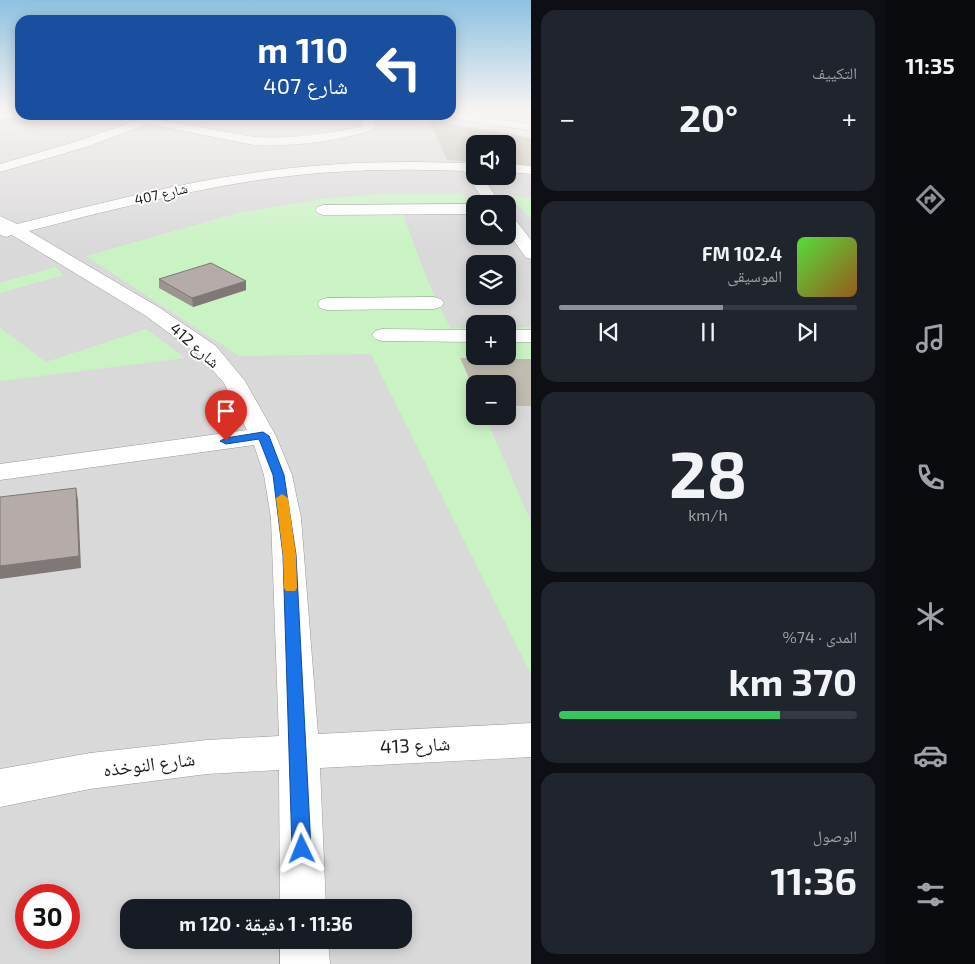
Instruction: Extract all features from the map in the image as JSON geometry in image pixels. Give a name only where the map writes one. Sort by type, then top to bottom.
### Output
[{"type":"street","points":[[0,168],[44,155]]},
{"type":"street","name":"شارع 407","points":[[5,228],[179,190],[275,173],[365,166],[466,167]]},
{"type":"street","points":[[516,169],[531,170]]},
{"type":"street","points":[[323,210],[466,209]]},
{"type":"street","points":[[348,210],[352,225]]},
{"type":"street","name":"شارع 412","points":[[5,228],[153,312],[208,351],[234,381],[263,436],[278,475],[286,518],[299,751],[303,899]]},
{"type":"street","points":[[516,232],[531,254]]},
{"type":"street","points":[[373,303],[382,335],[392,355]]},
{"type":"street","points":[[327,304],[434,303]]},
{"type":"street","points":[[382,335],[466,336]]},
{"type":"street","points":[[516,336],[531,336]]},
{"type":"street","points":[[0,472],[263,436]]},
{"type":"street","name":"شارع 413","points":[[299,751],[531,740]]},
{"type":"street","name":"شارع النوخذه","points":[[0,788],[90,770],[207,757],[299,751]]},
{"type":"street","points":[[304,949],[305,964]]},
{"type":"shaded area","points":[[0,155],[466,155],[466,185],[516,185],[516,155],[531,155],[531,964],[0,964]]},
{"type":"shaded area","points":[[445,155],[466,155],[466,161],[447,160]]},
{"type":"shaded area","points":[[516,155],[531,155],[531,165],[516,164]]},
{"type":"shaded area","points":[[460,358],[466,358],[466,365],[516,365],[516,359],[531,359],[531,406],[516,406],[516,375],[468,375]]},
{"type":"green space","points":[[389,193],[463,193],[466,198],[466,211],[402,212],[427,279],[450,328],[466,328],[466,358],[460,358],[468,375],[466,425],[489,425],[531,522],[531,674],[371,354],[239,356],[86,256],[238,213],[320,199]]},
{"type":"green space","points":[[516,196],[531,198],[531,217],[516,205]]},
{"type":"green space","points":[[55,267],[63,275],[0,293],[0,283]]},
{"type":"green space","points":[[531,327],[531,359],[516,359],[516,328]]},
{"type":"green space","points":[[0,328],[46,362],[146,329],[185,358],[0,381]]},
{"type":"building","points":[[211,263],[246,281],[192,298],[159,279]]},
{"type":"building","points":[[76,488],[79,556],[0,566],[0,497]]},
{"type":"slow traffic","points":[[282,498],[286,518],[291,588]]},
{"type":"route","points":[[226,441],[263,436],[278,475],[286,518],[289,555],[302,849]]}]
